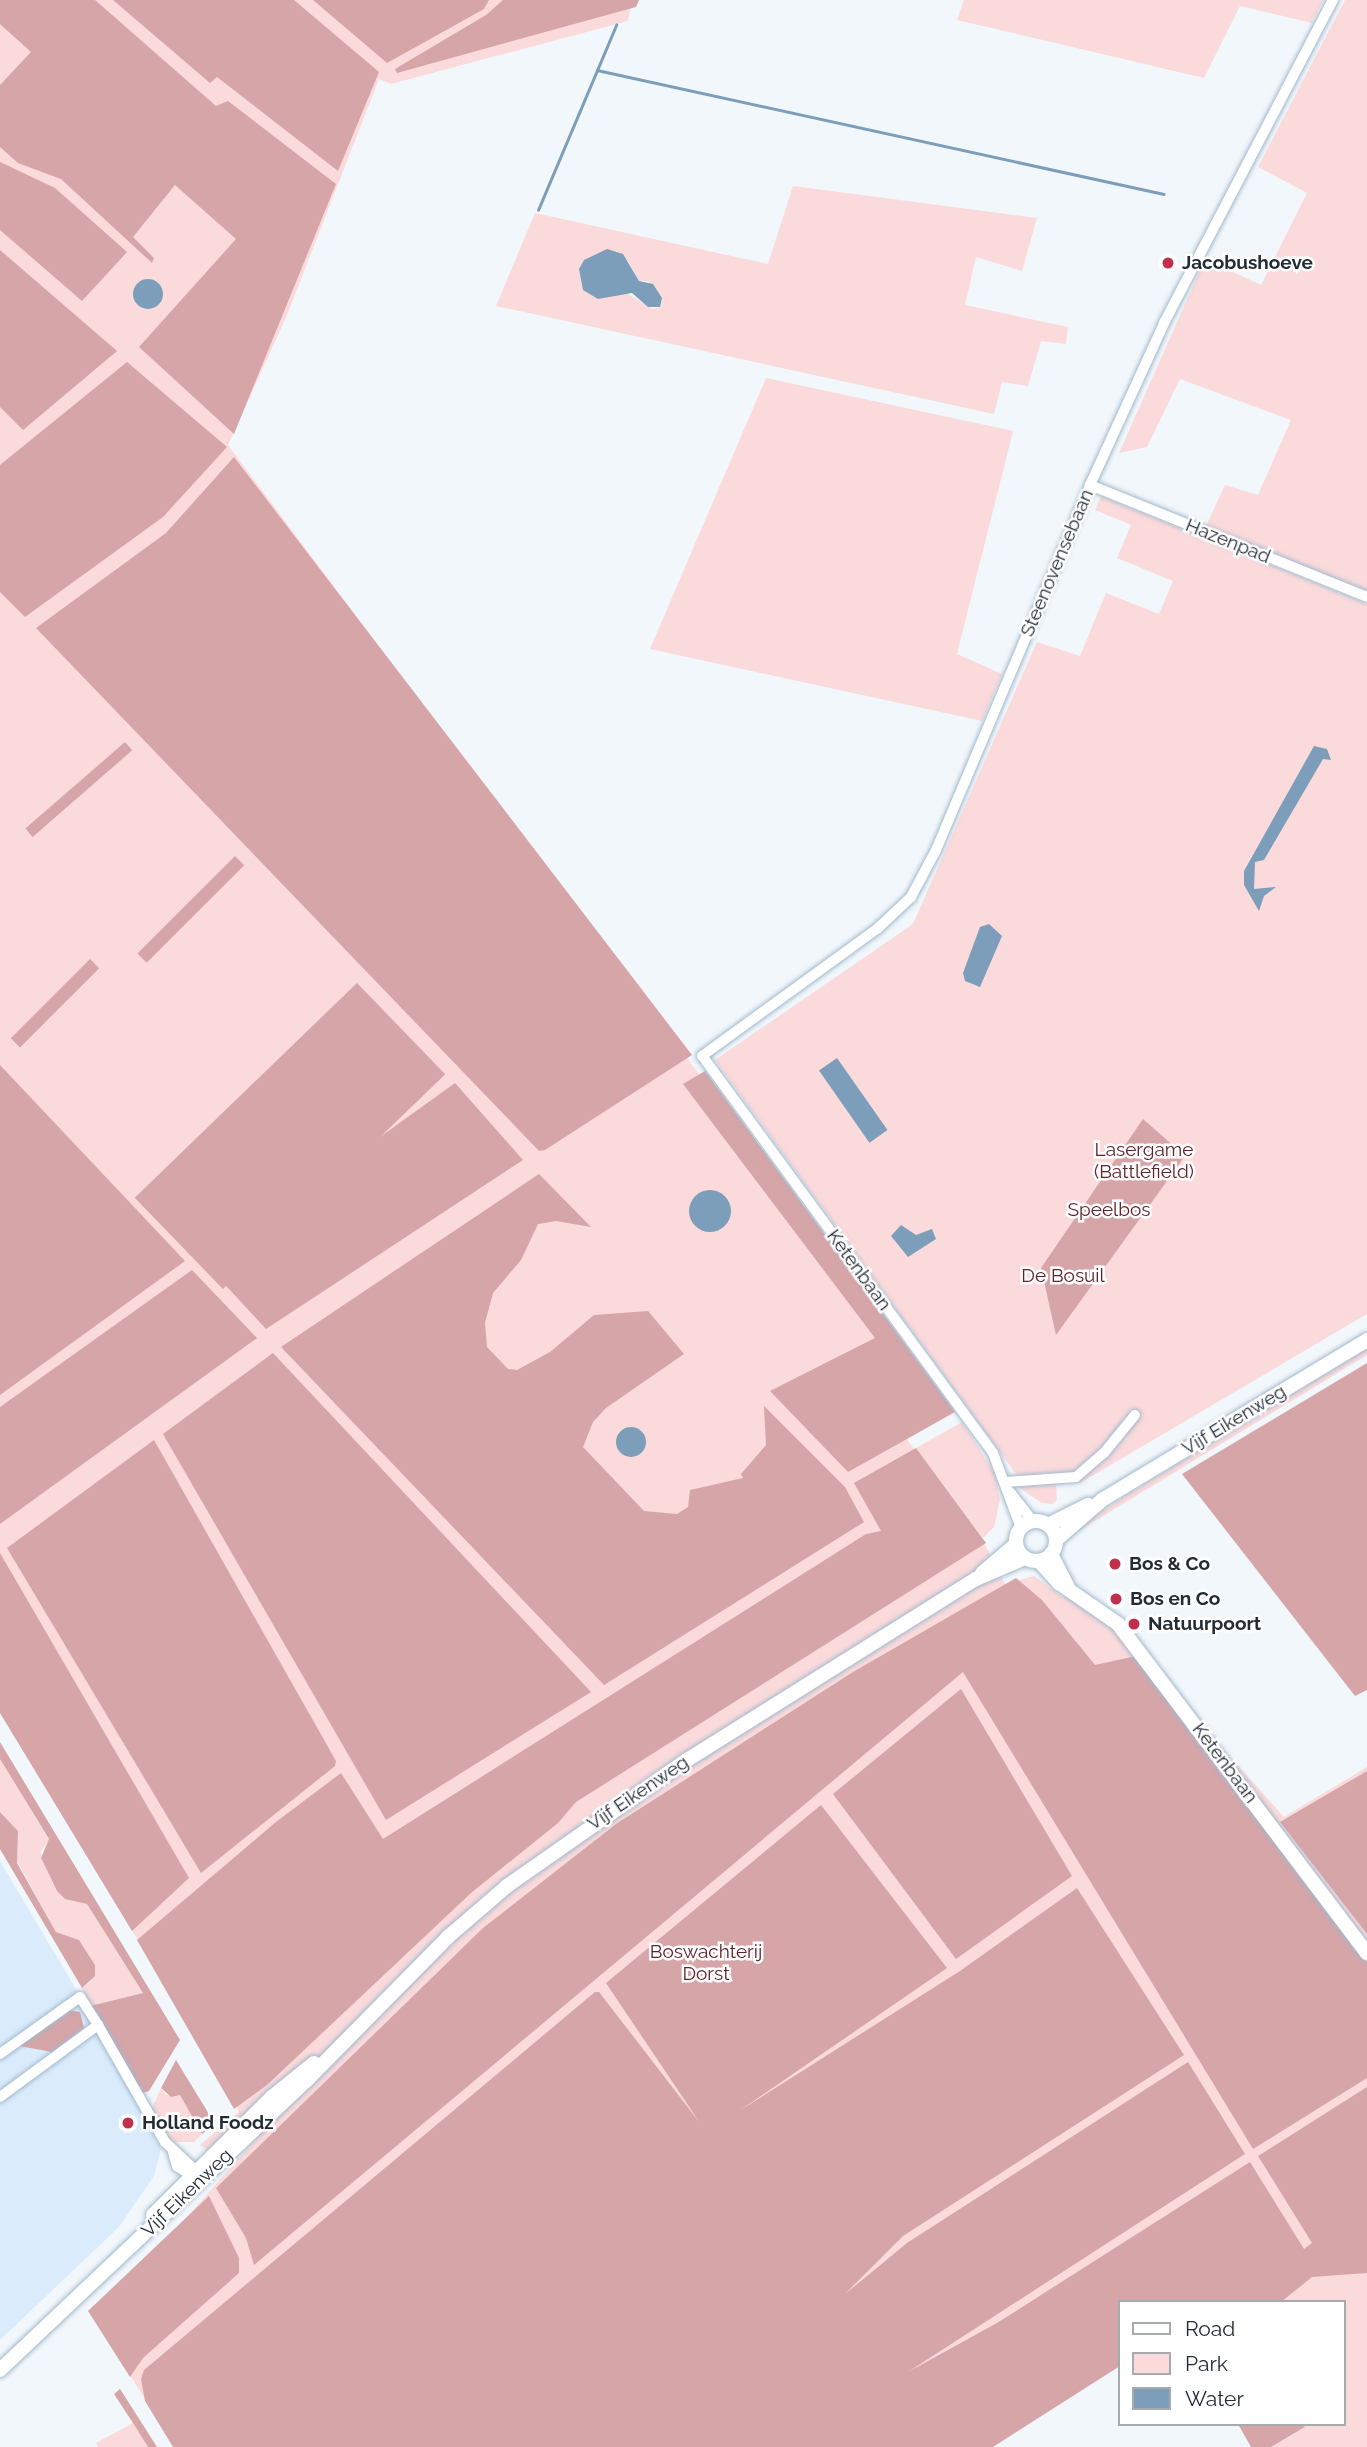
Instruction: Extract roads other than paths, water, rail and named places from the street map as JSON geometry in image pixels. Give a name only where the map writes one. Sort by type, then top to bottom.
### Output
[{"type":"main road","name":"Vijf Eikenweg","points":[[1048,1525],[1102,1500],[1367,1340]]},
{"type":"main road","name":"Vijf Eikenweg","points":[[1056,1539],[1102,1500]]},
{"type":"main road","points":[[1016,1545],[1027,1525],[1048,1525],[1056,1539],[1038,1558]]},
{"type":"main road","name":"Vijf Eikenweg","points":[[0,2370],[130,2246],[196,2176],[332,2050],[448,1937],[552,1852],[687,1760],[976,1578],[1016,1545]]},
{"type":"main road","name":"Ketenbaan","points":[[1016,1545],[1038,1558],[1069,1589],[1118,1624],[1367,1953]]},
{"type":"main road","name":"Vijf Eikenweg","points":[[976,1578],[1038,1558]]},
{"type":"street","name":"Steenovensebaan","points":[[702,1056],[896,915],[911,897],[936,850],[1090,485],[1194,260],[1333,0]]},
{"type":"street","name":"Hazenpad","points":[[1090,485],[1367,597]]},
{"type":"street","name":"Ketenbaan","points":[[702,1056],[993,1453],[1027,1525]]},
{"type":"street","points":[[1007,1486],[1076,1477],[1104,1453],[1135,1415]]},
{"type":"street","points":[[0,2054],[80,1997],[173,2152],[196,2176]]},
{"type":"street","points":[[0,2097],[98,2025]]},
{"type":"water","points":[[607,249],[623,254],[639,281],[653,284],[662,298],[660,307],[648,307],[632,293],[598,299],[583,290],[579,269],[584,260]]},
{"type":"water","points":[[148,279],[159,283],[163,294],[159,305],[148,309],[137,305],[133,294],[137,283]]},
{"type":"water","points":[[1314,746],[1327,749],[1331,760],[1323,759],[1264,860],[1255,862],[1254,889],[1276,887],[1264,896],[1259,911],[1244,885],[1244,871]]},
{"type":"water","points":[[989,924],[1002,936],[980,987],[965,981],[963,973],[980,927]]},
{"type":"water","points":[[837,1058],[887,1130],[869,1143],[819,1071]]},
{"type":"water","points":[[710,1190],[725,1196],[731,1211],[725,1226],[710,1232],[695,1226],[689,1211],[695,1196]]},
{"type":"water","points":[[901,1225],[916,1235],[932,1229],[936,1239],[908,1257],[891,1236]]},
{"type":"water","points":[[631,1427],[641,1432],[646,1442],[641,1452],[631,1457],[621,1452],[616,1442],[621,1432]]},
{"type":"waterway","points":[[538,210],[616,25]]},
{"type":"waterway","points":[[597,70],[1164,194]]},
{"type":"place","name":"Jacobushoeve","points":[[1168,263]]},
{"type":"place","name":"Bos & Co","points":[[1115,1564]]},
{"type":"place","name":"Bos en Co","points":[[1116,1599]]},
{"type":"place","name":"Natuurpoort","points":[[1134,1624]]},
{"type":"place","name":"Holland Foodz","points":[[128,2123]]},
{"type":"park label","name":"Lasergame (Battlefield)","points":[[1144,1161]]},
{"type":"park label","name":"Speelbos","points":[[1109,1210]]},
{"type":"park label","name":"De Bosuil","points":[[1063,1276]]},
{"type":"park label","name":"Boswachterij Dorst","points":[[706,1963]]}]
